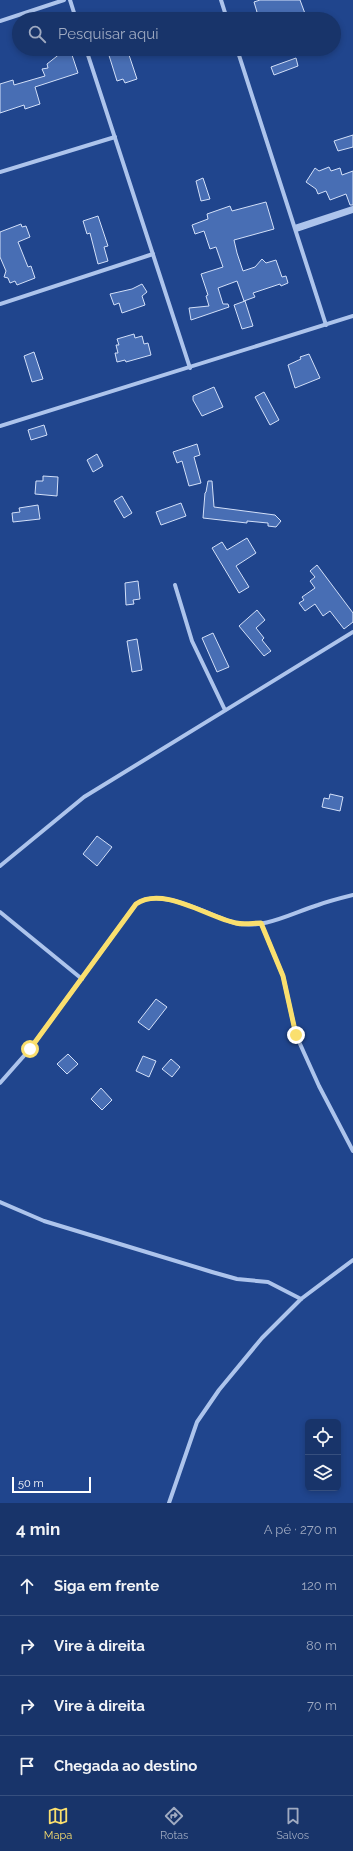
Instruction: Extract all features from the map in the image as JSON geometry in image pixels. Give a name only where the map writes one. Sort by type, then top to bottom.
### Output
[{"type":"street","points":[[27,12],[64,0]]},
{"type":"street","points":[[70,0],[74,12]]},
{"type":"street","points":[[220,0],[224,12]]},
{"type":"street","points":[[0,21],[12,17]]},
{"type":"street","points":[[88,56],[190,368]]},
{"type":"street","points":[[239,56],[326,325]]},
{"type":"street","points":[[0,172],[115,137]]},
{"type":"street","points":[[296,229],[353,209]]},
{"type":"street","points":[[0,304],[153,254]]},
{"type":"street","points":[[0,426],[353,316]]},
{"type":"street","points":[[175,586],[192,641],[225,710]]},
{"type":"street","points":[[0,866],[84,797],[353,632]]},
{"type":"street","points":[[0,1083],[30,1049],[136,904],[146,899],[163,899],[197,908],[236,923],[261,923],[275,920],[318,904],[353,895]]},
{"type":"street","points":[[0,912],[82,979]]},
{"type":"street","points":[[261,923],[283,976],[296,1035],[319,1086],[353,1150]]},
{"type":"street","points":[[0,1202],[44,1221],[218,1274],[237,1279],[268,1282],[301,1299]]},
{"type":"street","points":[[169,1503],[197,1422],[237,1367],[262,1338],[301,1299],[353,1260]]},
{"type":"building","points":[[260,0],[300,0],[304,12],[257,12],[254,2]]},
{"type":"building","points":[[57,56],[72,56],[78,73],[35,87],[40,104],[25,109],[24,105],[0,113],[0,84],[13,80],[14,85],[45,76],[42,69],[48,68],[47,64]]},
{"type":"building","points":[[109,56],[129,56],[137,79],[125,83],[123,79],[117,81]]},
{"type":"building","points":[[296,58],[298,66],[274,75],[271,67]]},
{"type":"building","points":[[353,135],[353,147],[338,151],[334,141]]},
{"type":"building","points":[[329,167],[331,171],[340,168],[342,175],[353,171],[353,205],[350,205],[346,194],[330,200],[326,191],[318,194],[316,189],[306,182],[315,168],[319,171]]},
{"type":"building","points":[[203,178],[210,199],[201,201],[196,181]]},
{"type":"building","points":[[266,202],[274,229],[234,240],[237,253],[243,271],[255,267],[262,259],[266,263],[276,260],[282,277],[286,276],[288,283],[281,286],[280,284],[253,293],[255,297],[244,301],[237,281],[218,288],[223,304],[228,304],[229,307],[191,320],[189,308],[209,306],[206,296],[208,295],[201,274],[223,267],[216,247],[210,249],[204,231],[195,234],[192,225],[208,219],[207,214],[230,206],[232,211]]},
{"type":"building","points":[[98,216],[108,246],[104,247],[108,261],[98,264],[90,233],[87,234],[83,221]]},
{"type":"building","points":[[21,224],[22,227],[26,226],[30,237],[18,242],[28,267],[31,266],[35,278],[17,285],[15,281],[10,283],[8,278],[4,277],[6,271],[0,257],[0,232]]},
{"type":"building","points":[[142,284],[147,292],[142,296],[145,305],[122,313],[119,303],[114,305],[110,294],[132,289]]},
{"type":"building","points":[[245,301],[253,326],[242,329],[234,305]]},
{"type":"building","points":[[134,334],[135,338],[142,336],[144,344],[148,343],[151,355],[126,362],[125,360],[117,362],[115,353],[118,353],[116,345],[119,345],[117,339]]},
{"type":"building","points":[[34,352],[43,379],[32,382],[24,356]]},
{"type":"building","points":[[309,354],[320,378],[295,388],[288,365],[301,359],[300,357]]},
{"type":"building","points":[[214,387],[223,407],[202,416],[193,400],[193,396]]},
{"type":"building","points":[[264,392],[279,420],[270,425],[255,397]]},
{"type":"building","points":[[44,425],[47,435],[31,440],[28,430]]},
{"type":"building","points":[[197,444],[200,455],[194,457],[201,483],[189,486],[182,461],[177,463],[173,452]]},
{"type":"building","points":[[97,454],[103,466],[93,472],[87,460]]},
{"type":"building","points":[[43,476],[58,477],[57,496],[35,494],[36,481],[43,481]]},
{"type":"building","points":[[208,481],[212,481],[214,507],[275,515],[281,521],[276,527],[268,526],[268,523],[247,521],[247,523],[203,518],[205,493]]},
{"type":"building","points":[[122,496],[132,513],[124,518],[114,501]]},
{"type":"building","points":[[181,503],[186,516],[161,525],[156,512]]},
{"type":"building","points":[[38,505],[40,519],[13,522],[12,513],[20,512],[19,508]]},
{"type":"building","points":[[247,538],[256,553],[236,566],[249,587],[239,593],[212,548],[222,542],[227,550]]},
{"type":"building","points":[[317,565],[353,613],[353,622],[344,629],[330,611],[323,616],[315,604],[305,611],[299,603],[304,600],[302,597],[315,588],[310,581],[315,577],[310,571]]},
{"type":"building","points":[[138,581],[140,599],[133,600],[134,604],[126,605],[125,583]]},
{"type":"building","points":[[257,610],[265,620],[256,628],[264,638],[262,640],[271,651],[264,656],[239,626]]},
{"type":"building","points":[[213,633],[229,667],[217,672],[202,638]]},
{"type":"building","points":[[137,639],[142,670],[132,672],[127,641]]},
{"type":"building","points":[[330,794],[343,797],[340,811],[322,807],[324,798],[329,799]]},
{"type":"building","points":[[97,836],[112,847],[97,866],[83,854]]},
{"type":"building","points":[[156,999],[167,1007],[149,1030],[138,1022]]},
{"type":"building","points":[[68,1054],[78,1064],[67,1074],[57,1064]]},
{"type":"building","points":[[143,1056],[156,1061],[149,1077],[136,1071]]},
{"type":"building","points":[[171,1059],[180,1067],[172,1077],[162,1069]]},
{"type":"building","points":[[101,1088],[112,1100],[102,1110],[91,1099]]},
{"type":"route","points":[[30,1049],[136,904],[146,899],[163,899],[197,908],[236,923],[261,923],[283,976],[296,1035]]}]
